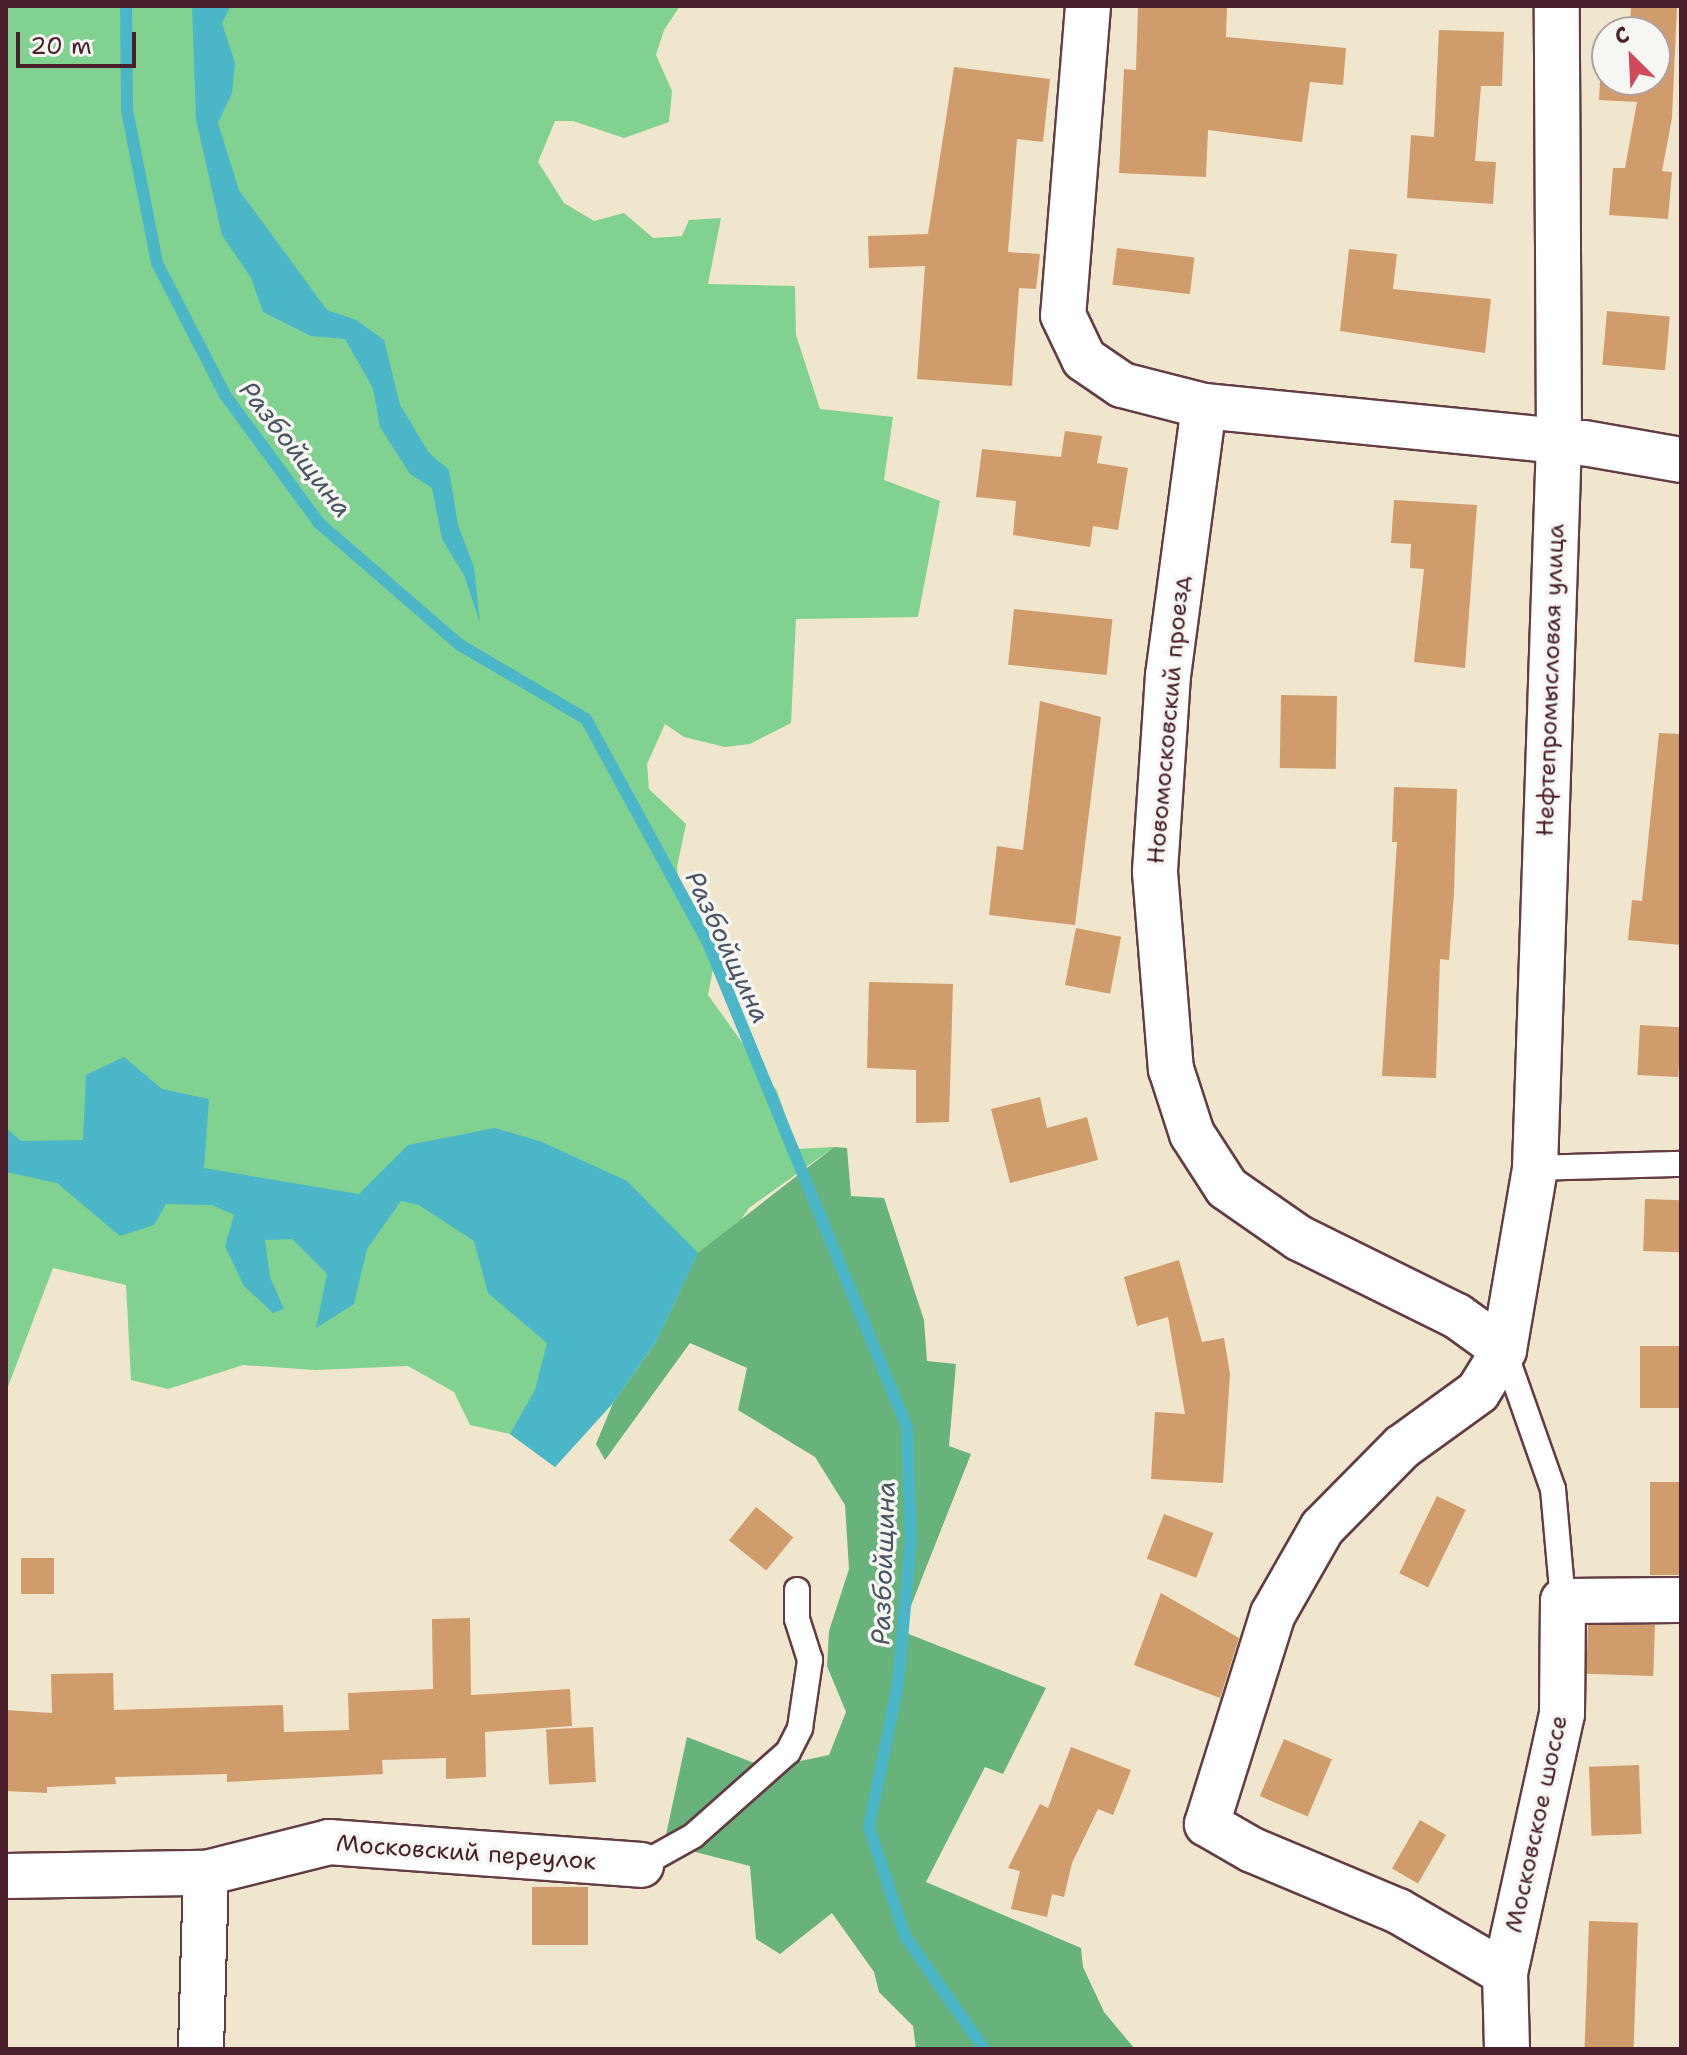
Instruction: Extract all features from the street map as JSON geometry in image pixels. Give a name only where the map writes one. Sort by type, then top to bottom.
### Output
[{"type":"street","points":[[1088,6],[1063,315],[1084,359],[1122,385],[1204,406],[1559,440],[1681,460]]},
{"type":"street","name":"Нефтепромысловая улица","points":[[1504,1350],[1535,1168],[1559,440],[1557,6]]},
{"type":"street","name":"Новомосковский проезд","points":[[1204,406],[1168,675],[1155,872],[1171,1069],[1187,1121],[1227,1188],[1299,1238],[1457,1316],[1504,1350]]},
{"type":"street","name":"Московское шоссе","points":[[1504,1350],[1478,1392],[1402,1447],[1322,1528],[1273,1614],[1207,1824],[1252,1850],[1398,1911],[1505,1973]]},
{"type":"street","points":[[1563,1601],[1681,1600]]},
{"type":"street","name":"Московское шоссе","points":[[1507,2049],[1505,1973],[1562,1714],[1563,1601]]},
{"type":"street","name":"Московский переулок","points":[[6,1876],[206,1873],[329,1842],[641,1865]]},
{"type":"street","points":[[201,2049],[206,1873]]},
{"type":"lane","points":[[1535,1168],[1681,1164]]},
{"type":"lane","points":[[1504,1350],[1553,1489],[1563,1601]]},
{"type":"lane","points":[[641,1865],[693,1836],[788,1752],[800,1728],[810,1660],[797,1619],[797,1590]]},
{"type":"green space","points":[[6,6],[680,6],[664,30],[656,55],[672,91],[669,122],[624,138],[573,121],[555,121],[538,162],[564,203],[594,221],[624,213],[653,238],[682,236],[689,220],[721,218],[708,284],[795,286],[796,335],[820,409],[893,417],[884,480],[940,501],[918,617],[796,619],[791,723],[750,744],[725,747],[684,737],[665,724],[647,764],[649,789],[686,824],[677,867],[680,896],[702,926],[714,964],[708,995],[777,1091],[797,1149],[834,1147],[749,1208],[613,1403],[555,1467],[510,1434],[470,1425],[454,1392],[408,1366],[315,1370],[243,1365],[168,1389],[131,1380],[126,1285],[53,1268],[6,1392]]},
{"type":"green space","points":[[834,1147],[847,1148],[851,1196],[884,1198],[924,1320],[927,1361],[956,1364],[949,1446],[971,1454],[901,1631],[1046,1688],[1003,1774],[985,1767],[926,1882],[1081,1948],[1083,1967],[1104,2012],[1135,2049],[916,2049],[913,2026],[879,1992],[874,1972],[832,1913],[780,1954],[756,1939],[750,1866],[664,1844],[687,1737],[767,1768],[829,1755],[846,1712],[827,1666],[829,1631],[849,1569],[845,1505],[815,1457],[738,1410],[747,1368],[690,1343],[605,1460],[596,1444],[613,1403],[656,1342],[698,1253]]},
{"type":"water","points":[[192,6],[230,7],[222,23],[235,63],[232,93],[218,123],[239,190],[327,310],[356,320],[384,340],[400,405],[429,453],[449,470],[458,525],[474,567],[480,623],[464,575],[442,539],[432,488],[410,474],[380,427],[373,388],[345,339],[311,336],[263,312],[251,278],[222,235],[196,119]]},
{"type":"water","points":[[124,1057],[162,1089],[209,1099],[204,1168],[359,1194],[408,1145],[495,1128],[542,1142],[627,1181],[698,1253],[656,1342],[613,1403],[555,1467],[510,1434],[535,1390],[547,1343],[488,1293],[474,1241],[419,1205],[401,1201],[367,1249],[354,1304],[316,1328],[327,1274],[292,1239],[265,1240],[270,1277],[284,1309],[273,1313],[244,1286],[225,1246],[234,1215],[212,1205],[166,1204],[154,1225],[120,1236],[57,1183],[6,1172],[6,1128],[21,1141],[83,1140],[86,1075]]},
{"type":"building","points":[[1138,6],[1227,6],[1226,37],[1346,48],[1343,85],[1310,82],[1302,142],[1208,130],[1206,177],[1119,173],[1124,69],[1136,70]]},
{"type":"building","points":[[1631,6],[1677,6],[1672,118],[1662,171],[1672,172],[1668,219],[1609,215],[1613,168],[1625,168],[1637,102],[1599,100],[1599,96],[1671,96],[1671,16],[1631,16]]},
{"type":"building","points":[[1439,30],[1504,32],[1502,86],[1481,86],[1475,161],[1496,162],[1493,204],[1407,198],[1411,135],[1434,137]]},
{"type":"building","points":[[954,67],[1050,79],[1043,142],[1017,139],[1008,252],[1040,254],[1036,289],[1019,288],[1012,386],[917,379],[925,266],[869,268],[868,236],[928,234]]},
{"type":"building","points":[[1117,248],[1194,258],[1190,294],[1112,285]]},
{"type":"building","points":[[1349,249],[1397,254],[1393,289],[1491,299],[1485,353],[1340,331]]},
{"type":"building","points":[[1607,311],[1670,316],[1665,370],[1602,365]]},
{"type":"building","points":[[1065,431],[1102,436],[1097,463],[1128,468],[1118,530],[1093,526],[1090,547],[1013,535],[1016,501],[976,497],[982,449],[1061,457]]},
{"type":"building","points":[[1394,500],[1477,505],[1465,668],[1414,662],[1424,569],[1410,568],[1411,544],[1391,543]]},
{"type":"building","points":[[1014,609],[1112,619],[1107,675],[1008,665]]},
{"type":"building","points":[[1281,695],[1337,696],[1336,769],[1280,768]]},
{"type":"building","points":[[1040,701],[1101,717],[1075,925],[989,915],[997,846],[1023,850]]},
{"type":"building","points":[[1659,733],[1681,734],[1681,945],[1628,940],[1632,900],[1642,901]]},
{"type":"building","points":[[1394,787],[1457,789],[1449,960],[1440,959],[1436,1078],[1382,1076],[1397,842],[1392,842]]},
{"type":"building","points":[[1076,928],[1121,937],[1110,994],[1065,985]]},
{"type":"building","points":[[869,982],[953,984],[949,1122],[916,1123],[916,1070],[867,1068]]},
{"type":"building","points":[[1640,1025],[1681,1027],[1678,1077],[1637,1075]]},
{"type":"building","points":[[1040,1097],[1047,1128],[1087,1117],[1098,1160],[1010,1183],[991,1109]]},
{"type":"building","points":[[1645,1199],[1681,1200],[1679,1252],[1643,1251]]},
{"type":"building","points":[[1179,1260],[1202,1342],[1224,1338],[1230,1374],[1223,1483],[1151,1479],[1155,1412],[1185,1414],[1168,1317],[1137,1326],[1124,1277]]},
{"type":"building","points":[[1640,1346],[1681,1346],[1681,1408],[1640,1408]]},
{"type":"building","points":[[1650,1482],[1681,1482],[1681,1575],[1650,1575]]},
{"type":"building","points":[[1437,1496],[1466,1510],[1428,1587],[1399,1573]]},
{"type":"building","points":[[756,1507],[793,1537],[766,1571],[729,1540]]},
{"type":"building","points":[[1164,1514],[1213,1533],[1196,1578],[1147,1559]]},
{"type":"building","points":[[21,1558],[54,1558],[54,1594],[21,1594]]},
{"type":"building","points":[[1161,1593],[1239,1638],[1220,1698],[1134,1665]]},
{"type":"building","points":[[470,1618],[471,1695],[570,1689],[572,1726],[485,1732],[486,1777],[446,1779],[446,1758],[382,1760],[383,1774],[227,1782],[227,1774],[115,1777],[116,1784],[47,1787],[47,1793],[6,1791],[6,1710],[52,1713],[51,1674],[113,1673],[114,1710],[283,1705],[284,1732],[349,1730],[348,1693],[433,1689],[432,1619]]},
{"type":"building","points":[[1588,1623],[1655,1625],[1653,1676],[1586,1674]]},
{"type":"building","points":[[593,1727],[596,1782],[549,1784],[546,1729]]},
{"type":"building","points":[[1284,1739],[1332,1759],[1308,1816],[1260,1796]]},
{"type":"building","points":[[1071,1747],[1131,1770],[1113,1815],[1098,1809],[1072,1863],[1064,1897],[1052,1894],[1047,1917],[1011,1909],[1020,1871],[1008,1868],[1040,1804],[1048,1808]]},
{"type":"building","points":[[1639,1765],[1641,1834],[1591,1836],[1589,1767]]},
{"type":"building","points":[[1420,1820],[1446,1835],[1418,1883],[1392,1868]]},
{"type":"building","points":[[532,1887],[588,1887],[588,1945],[532,1945]]},
{"type":"building","points":[[1589,1921],[1638,1923],[1634,2049],[1585,2049]]},
{"type":"waterway","name":"Разбойщина","points":[[126,6],[127,110],[157,263],[225,395],[319,523],[460,645],[586,719],[708,943],[907,1427],[911,1540],[898,1684],[869,1827],[905,1936],[984,2049]]}]
